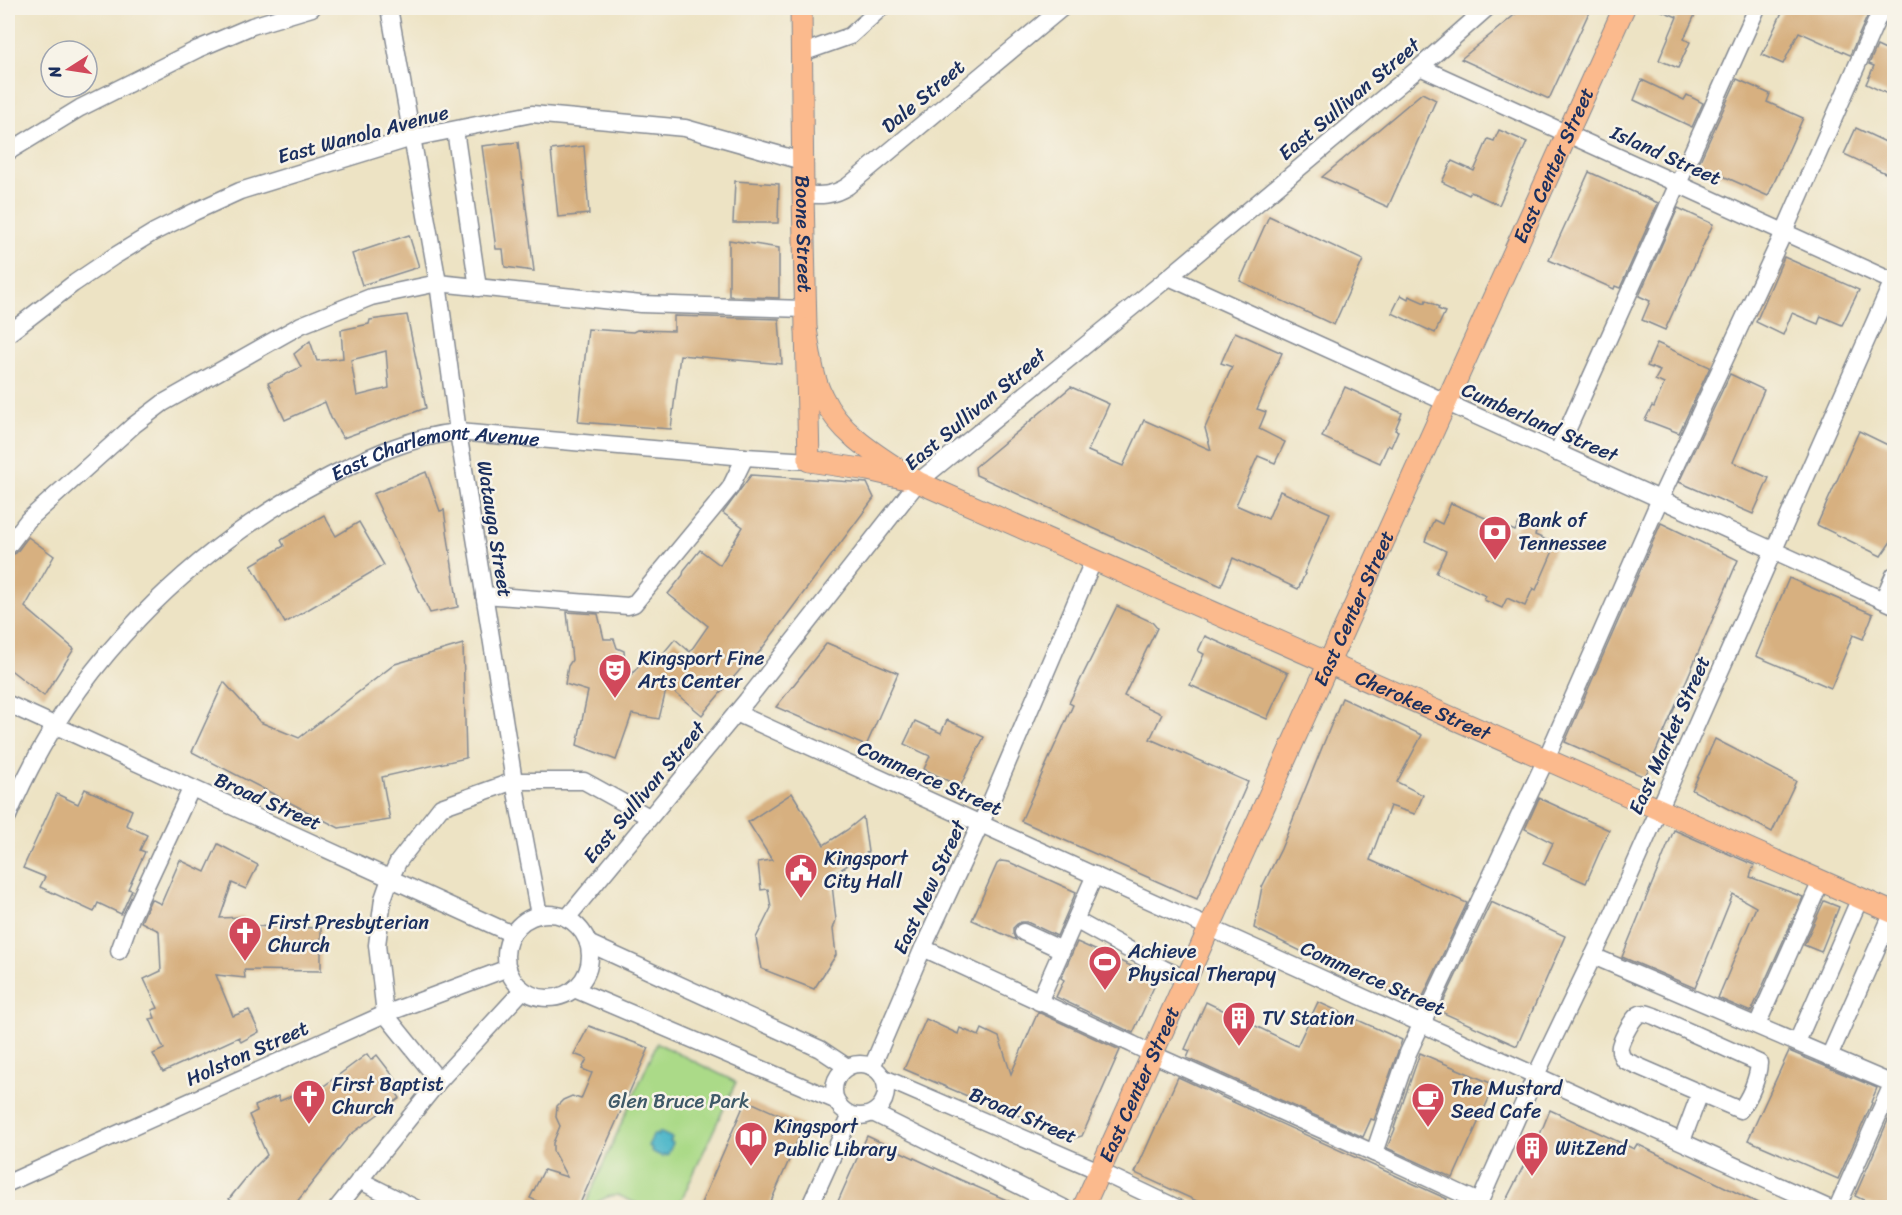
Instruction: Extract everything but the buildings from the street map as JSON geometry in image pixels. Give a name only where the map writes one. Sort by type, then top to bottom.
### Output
[{"type":"main road","name":"Boone Street","points":[[801,8],[802,194],[809,461]]},
{"type":"main road","name":"East Center Street","points":[[1083,1208],[1624,8]]},
{"type":"main road","points":[[806,319],[815,375],[821,395],[830,411],[862,445],[918,482]]},
{"type":"main road","name":"East Charlemont Avenue","points":[[809,461],[868,470],[918,482]]},
{"type":"main road","name":"Cherokee Street","points":[[918,482],[1894,913]]},
{"type":"street","points":[[8,152],[80,108],[198,49],[252,26],[312,8]]},
{"type":"street","name":"Watauga Street","points":[[389,8],[438,283],[458,432],[484,595],[514,782],[539,915]]},
{"type":"street","points":[[802,53],[850,36],[881,8]]},
{"type":"street","name":"Dale Street","points":[[802,194],[828,195],[848,186],[1062,8]]},
{"type":"street","name":"East Sullivan Street","points":[[567,918],[736,713],[918,482],[1169,277],[1487,8]]},
{"type":"street","points":[[1557,453],[1757,8]]},
{"type":"street","points":[[1374,1153],[1408,1053],[1421,1023],[1546,759],[1660,499],[1784,232],[1882,8]]},
{"type":"street","name":"Island Street","points":[[1420,67],[1894,280]]},
{"type":"street","name":"East Wanola Avenue","points":[[8,334],[93,270],[154,232],[194,212],[244,189],[412,138],[532,114],[685,128],[802,162]]},
{"type":"street","points":[[455,130],[478,288]]},
{"type":"street","name":"Cumberland Street","points":[[1169,277],[1889,603]]},
{"type":"street","name":"East Market Street","points":[[1478,1204],[1593,956],[1894,280]]},
{"type":"street","points":[[8,546],[28,520],[134,425],[163,403],[301,325],[371,297],[438,283],[806,319]]},
{"type":"street","name":"East Charlemont Avenue","points":[[8,816],[21,784],[53,726],[99,663],[156,600],[205,557],[251,523],[299,492],[347,468],[434,434],[458,432],[745,458],[809,461]]},
{"type":"street","points":[[484,595],[628,606],[634,604],[730,488],[745,458]]},
{"type":"street","name":"East New Street","points":[[878,1072],[923,948],[981,824],[1094,559]]},
{"type":"street","points":[[1889,603],[1894,575]]},
{"type":"street","name":"Broad Street","points":[[8,704],[512,934]]},
{"type":"street","name":"Commerce Street","points":[[736,713],[1828,1208]]},
{"type":"street","points":[[439,1081],[385,1014],[377,945],[383,899],[390,879],[398,862],[441,807],[514,782],[584,781],[649,817]]},
{"type":"street","points":[[119,951],[131,918],[191,789]]},
{"type":"street","points":[[1039,1002],[1095,875]]},
{"type":"street","points":[[1757,1025],[1821,881]]},
{"type":"street","points":[[1797,1042],[1860,898]]},
{"type":"street","points":[[1829,1057],[1894,913]]},
{"type":"street","points":[[539,915],[558,915],[567,918],[583,933],[588,943],[590,956],[588,968],[574,989],[549,998],[536,996],[524,990],[514,980],[508,968],[507,945],[519,925],[528,918],[539,915]]},
{"type":"street","points":[[1075,920],[1186,979]]},
{"type":"street","points":[[1023,932],[1062,950]]},
{"type":"street","points":[[588,943],[820,1049],[847,1067]]},
{"type":"street","points":[[923,948],[1374,1153],[1478,1204]]},
{"type":"street","points":[[1593,956],[1829,1057],[1894,1082],[1837,1208]]},
{"type":"street","name":"Holston Street","points":[[8,1183],[385,1014],[508,968]]},
{"type":"street","points":[[574,989],[837,1101]]},
{"type":"street","points":[[337,1208],[439,1081],[524,990]]},
{"type":"street","points":[[1647,1013],[1760,1063],[1759,1071],[1745,1104],[1740,1110],[1700,1093],[1624,1060],[1620,1054],[1620,1046],[1637,1014],[1647,1013]]},
{"type":"street","points":[[864,1064],[878,1072],[886,1086],[883,1103],[873,1113],[858,1116],[844,1110],[837,1101],[834,1088],[836,1080],[847,1067],[864,1064]]},
{"type":"street","name":"Broad Street","points":[[878,1072],[1177,1208]]},
{"type":"street","points":[[1682,1141],[1700,1093]]},
{"type":"street","points":[[873,1113],[1064,1208]]},
{"type":"street","points":[[809,1208],[851,1114]]},
{"type":"street","points":[[359,1180],[415,1208]]},
{"type":"green space","name":"Glen Bruce Park","points":[[657,1043],[736,1082],[678,1207],[644,1207],[618,1195],[607,1197],[584,1208]]},
{"type":"water","points":[[659,1132],[672,1138],[670,1141],[673,1143],[667,1156],[664,1154],[663,1157],[651,1151],[652,1148],[648,1146],[654,1134],[658,1136]]},
{"type":"place","name":"Bank of Tennessee","points":[[1495,561]]},
{"type":"place","name":"Kingsport Fine Arts Center","points":[[615,699]]},
{"type":"place","name":"Kingsport City Hall","points":[[801,899]]},
{"type":"place","name":"First Presbyterian Church","points":[[245,962]]},
{"type":"place","name":"Achieve Physical Therapy","points":[[1105,991]]},
{"type":"place","name":"TV Station","points":[[1239,1047]]},
{"type":"place","name":"First Baptist Church","points":[[309,1125]]},
{"type":"place","name":"The Mustard Seed Cafe","points":[[1428,1128]]},
{"type":"place","name":"Kingsport Public Library","points":[[751,1167]]},
{"type":"place","name":"WitZend","points":[[1532,1177]]}]
